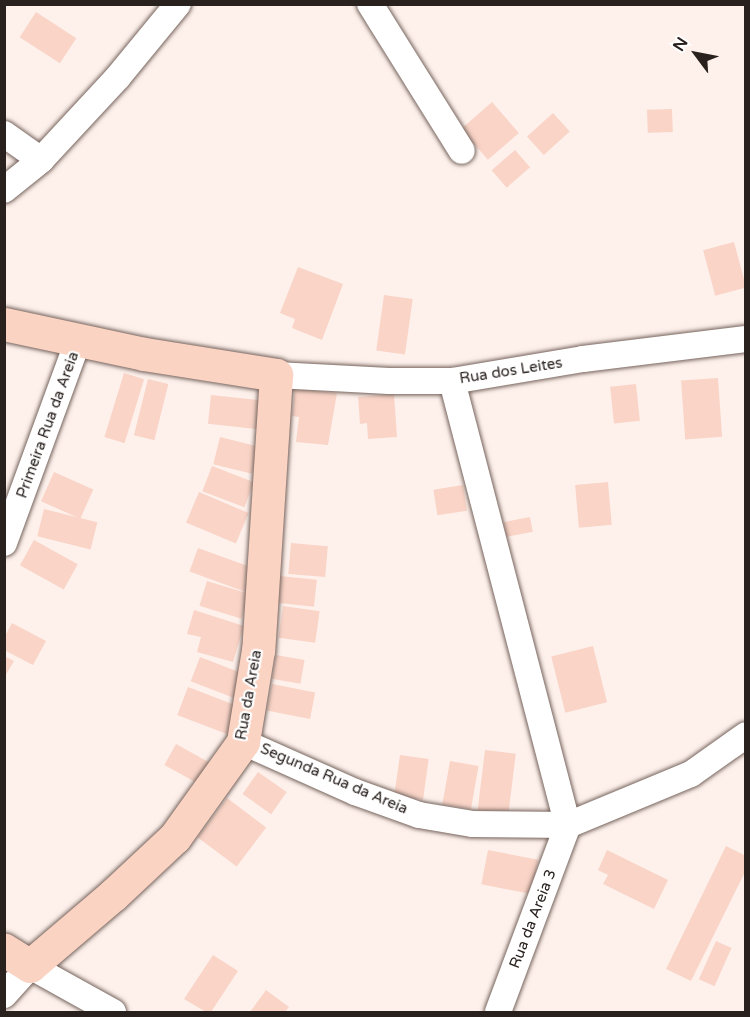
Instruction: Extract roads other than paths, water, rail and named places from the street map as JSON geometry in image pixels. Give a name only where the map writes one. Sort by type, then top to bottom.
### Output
[{"type":"street","points":[[4,190],[41,160],[118,77],[178,4]]},
{"type":"street","points":[[370,4],[462,151]]},
{"type":"street","points":[[4,134],[41,160]]},
{"type":"street","points":[[4,324],[78,341],[276,375]]},
{"type":"street","name":"Rua dos Leites","points":[[276,375],[389,381],[452,381],[583,359],[746,339]]},
{"type":"street","name":"Primeira Rua da Areia","points":[[4,543],[78,341]]},
{"type":"street","name":"Rua da Areia","points":[[17,958],[113,895],[175,837],[243,742],[258,650],[276,375]]},
{"type":"street","points":[[452,381],[568,825],[691,774],[746,735]]},
{"type":"street","name":"Segunda Rua da Areia","points":[[243,742],[355,792],[419,814],[473,824],[568,825]]},
{"type":"street","name":"Rua da Areia 3","points":[[498,1012],[568,825]]},
{"type":"street","points":[[4,995],[17,958],[113,1012]]}]
